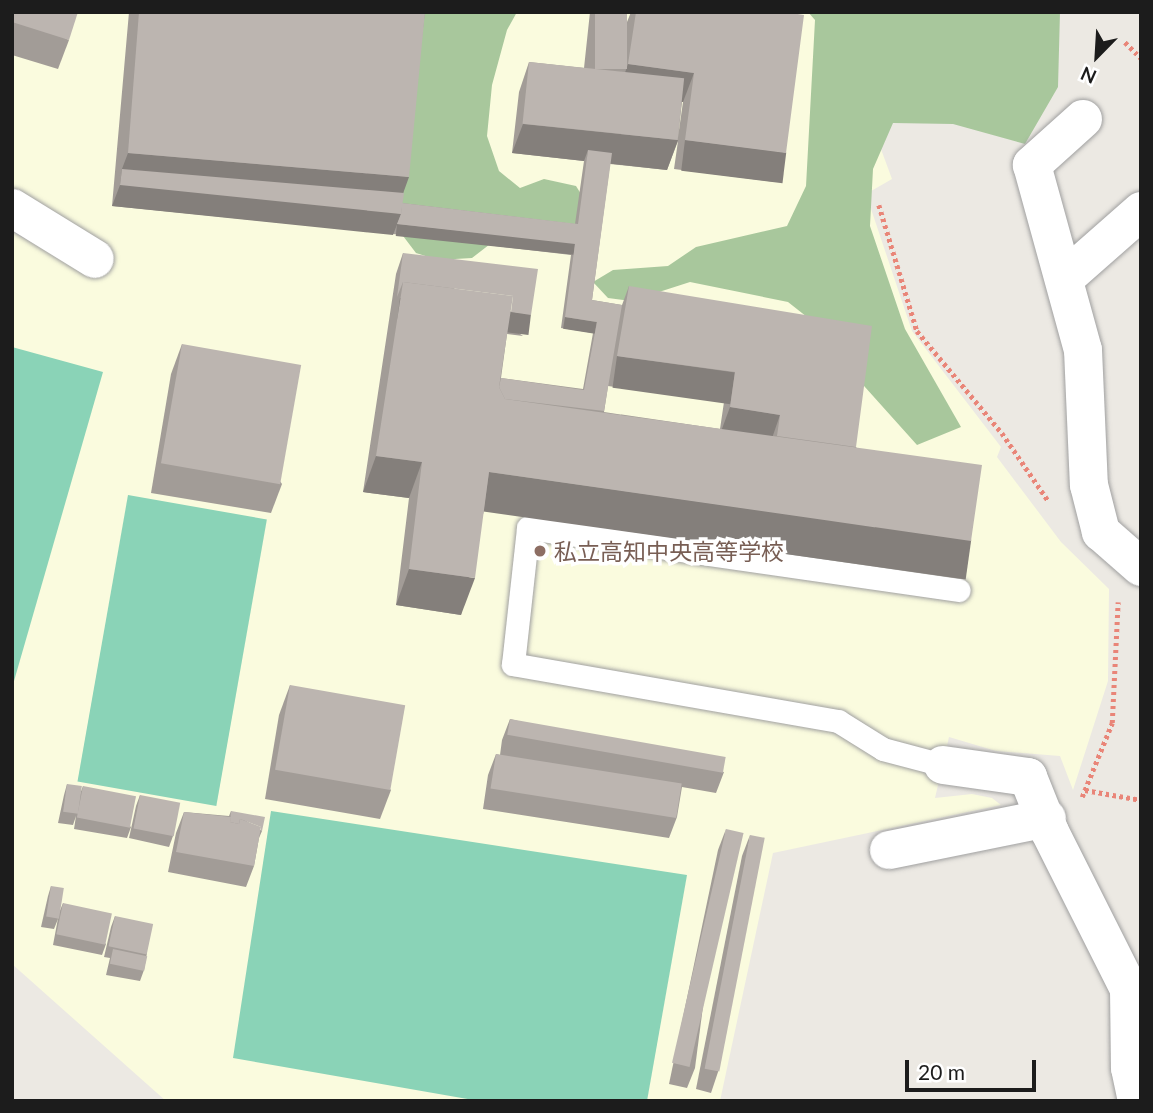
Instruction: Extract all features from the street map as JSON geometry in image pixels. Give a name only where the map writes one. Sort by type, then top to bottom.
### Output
[{"type":"street","points":[[1083,119],[1032,165],[1083,350],[1089,485],[1101,532],[1130,579]]},
{"type":"street","points":[[12,208],[95,259]]},
{"type":"street","points":[[1064,279],[1141,211]]},
{"type":"street","points":[[943,765],[1028,777],[1063,813],[1129,989],[1130,1068],[1137,1101]]},
{"type":"street","points":[[889,850],[1063,813]]},
{"type":"lane","points":[[943,765],[883,749],[838,721],[513,664],[528,528],[959,590]]},
{"type":"path","points":[[1125,42],[1141,58]]},
{"type":"path","points":[[879,205],[917,331],[1002,433],[1054,511]]},
{"type":"path","points":[[1063,813],[1085,790],[1112,723],[1130,579]]},
{"type":"path","points":[[1085,790],[1141,800]]},
{"type":"shaded area","name":"私立高知中央高等学校","points":[[12,12],[852,12],[851,68],[892,179],[866,194],[912,331],[1001,447],[997,457],[1061,542],[1109,589],[1108,681],[1073,790],[1060,756],[996,751],[949,737],[935,798],[972,794],[992,798],[1001,805],[773,853],[720,1101],[166,1101],[12,964],[12,232],[94,276],[12,197]]},
{"type":"green space","points":[[413,12],[517,12],[507,30],[492,85],[487,136],[499,171],[520,188],[544,179],[576,186],[591,210],[574,227],[494,241],[472,258],[438,260],[416,253],[397,228]]},
{"type":"green space","points":[[808,12],[1060,12],[1058,87],[1025,144],[953,124],[893,123],[873,169],[870,226],[905,329],[961,427],[917,445],[856,377],[821,328],[788,302],[690,282],[631,301],[608,298],[593,282],[613,270],[668,266],[696,247],[787,226],[806,186],[815,20]]},
{"type":"green space","points":[[12,347],[103,372],[12,688]]},
{"type":"green space","points":[[128,495],[267,519],[216,806],[77,782]]},
{"type":"green space","points":[[271,811],[687,875],[647,1101],[479,1101],[233,1058]]},
{"type":"building","points":[[12,12],[78,12],[69,40],[12,22]]},
{"type":"building","points":[[139,12],[425,12],[409,177],[128,153]]},
{"type":"building","points":[[595,12],[627,12],[627,69],[595,69]]},
{"type":"building","points":[[636,12],[785,12],[804,15],[786,153],[685,140],[694,73],[628,64]]},
{"type":"building","points":[[529,62],[684,78],[678,140],[523,124]]},
{"type":"building","points":[[588,150],[612,153],[592,300],[622,305],[604,411],[505,399],[499,387],[501,378],[584,390],[597,322],[565,317],[575,244],[397,224],[402,203],[578,224]]},
{"type":"building","points":[[122,169],[404,193],[401,214],[120,185]]},
{"type":"building","points":[[403,253],[538,269],[531,315],[511,312],[513,296],[403,282],[397,297]]},
{"type":"building","points":[[403,282],[513,296],[499,387],[505,399],[982,465],[971,541],[489,472],[475,578],[409,569],[422,462],[376,456]]},
{"type":"building","points":[[629,286],[872,326],[856,447],[777,436],[780,415],[730,407],[735,372],[617,356]]},
{"type":"building","points":[[182,344],[301,365],[280,484],[161,463]]},
{"type":"building","points":[[290,685],[405,705],[390,790],[275,770]]},
{"type":"building","points":[[510,719],[726,757],[723,773],[507,735]]},
{"type":"building","points":[[496,754],[682,783],[676,818],[491,789]]},
{"type":"building","points":[[67,784],[82,786],[78,814],[63,812]]},
{"type":"building","points":[[83,786],[136,796],[130,828],[77,817]]},
{"type":"building","points":[[140,795],[180,803],[174,836],[134,828]]},
{"type":"building","points":[[231,811],[265,817],[262,831],[261,827],[240,819],[239,824],[230,822]]},
{"type":"building","points":[[184,812],[231,817],[230,822],[239,824],[240,819],[261,827],[254,866],[176,852]]},
{"type":"building","points":[[726,829],[744,833],[690,1067],[672,1063]]},
{"type":"building","points":[[750,835],[765,838],[719,1071],[705,1069]]},
{"type":"building","points":[[51,886],[64,888],[59,919],[46,917]]},
{"type":"building","points":[[63,903],[112,913],[105,945],[56,934]]},
{"type":"building","points":[[115,916],[153,924],[147,954],[109,946]]},
{"type":"building","points":[[113,949],[147,956],[144,971],[110,964]]},
{"type":"place","name":"私立高知中央高等学校","points":[[540,551]]}]
